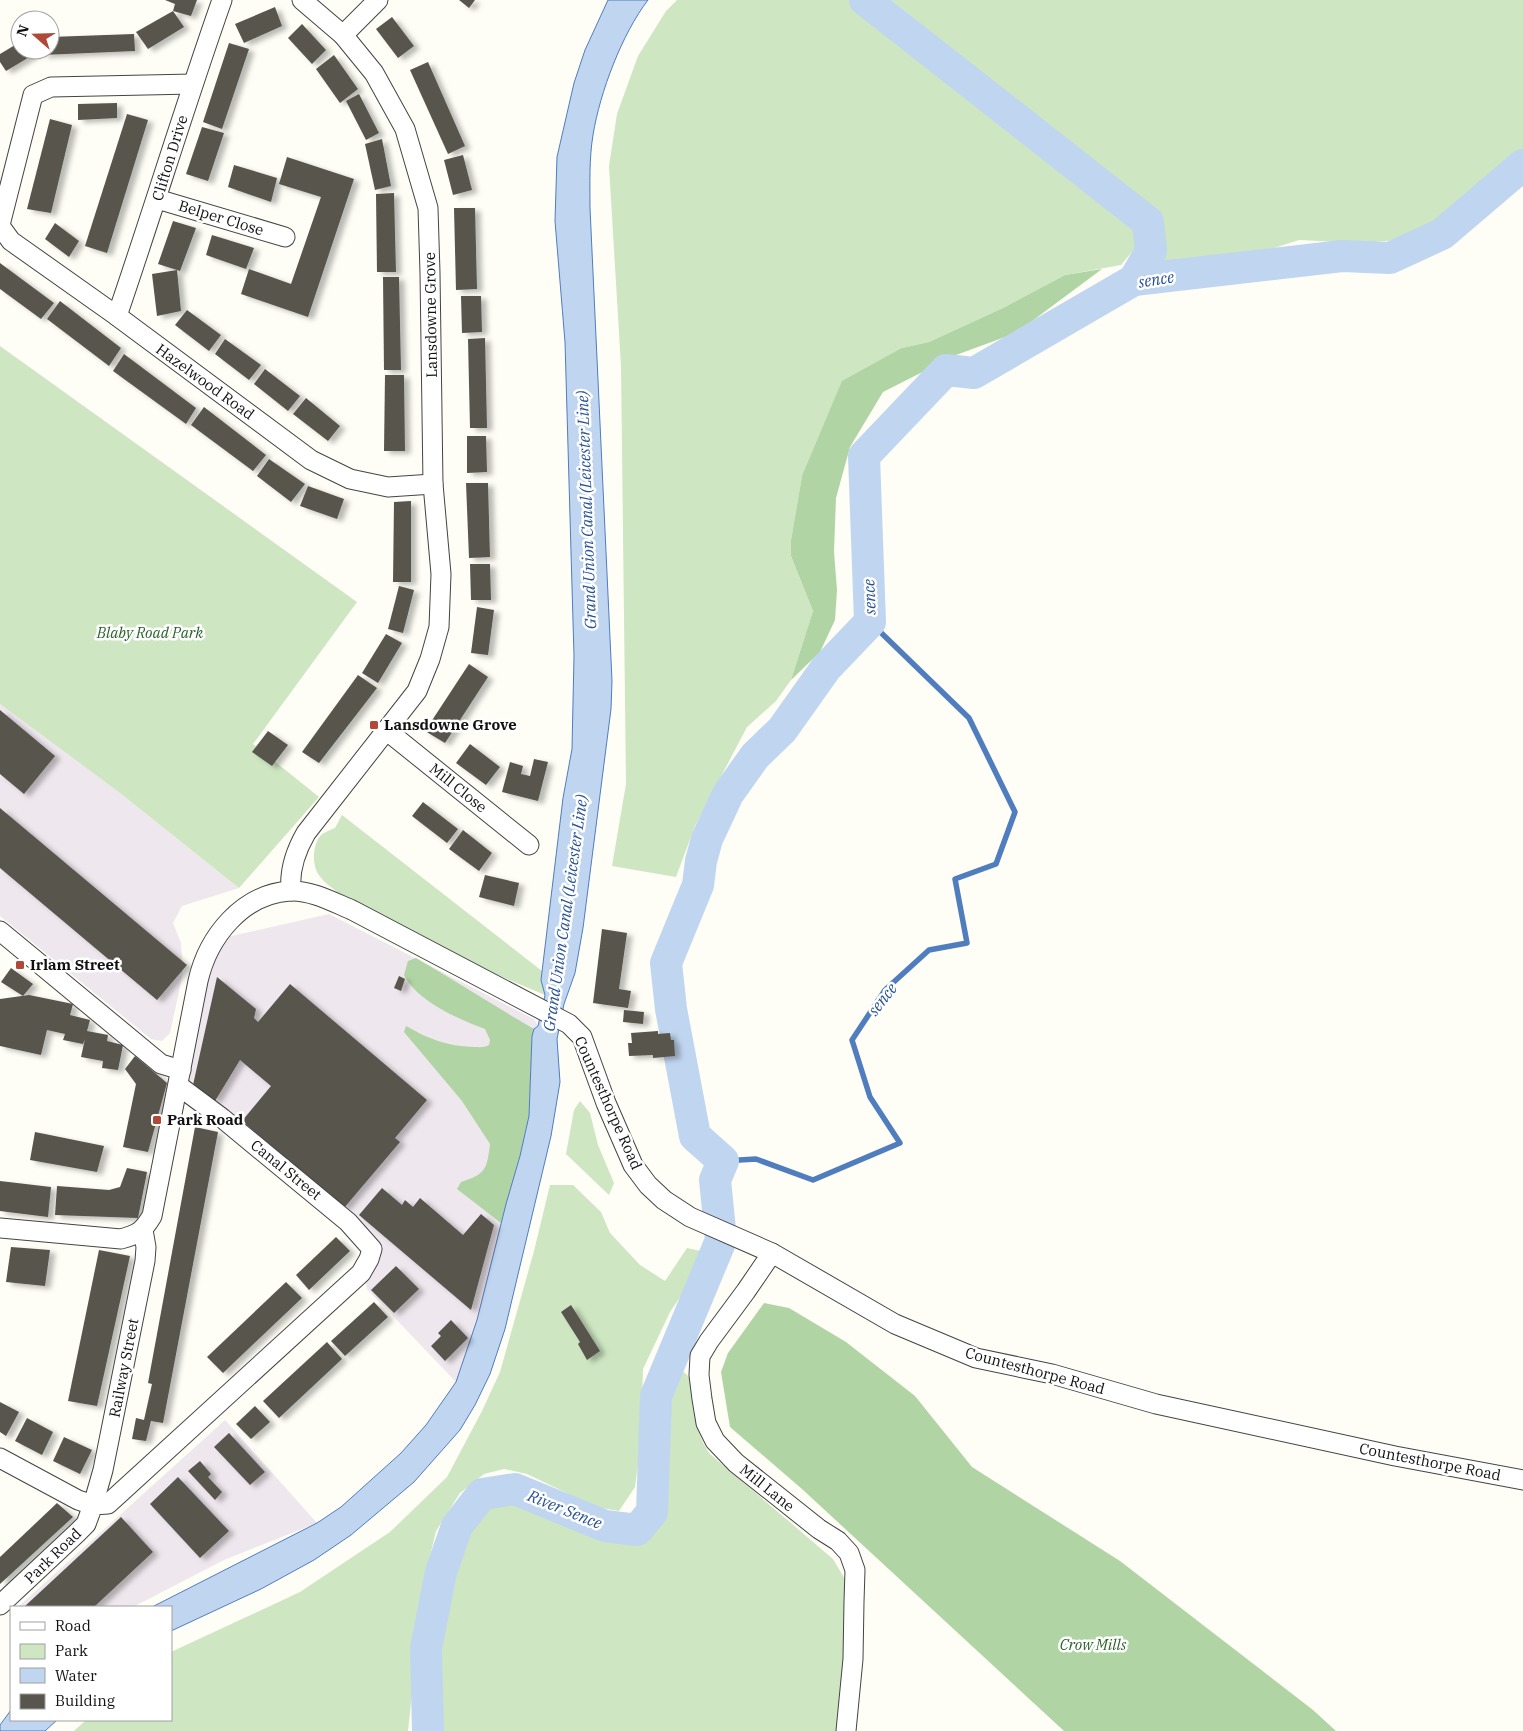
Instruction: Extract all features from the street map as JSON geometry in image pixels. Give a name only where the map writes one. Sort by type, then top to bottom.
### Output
[{"type":"street","name":"Clifton Drive","points":[[117,316],[222,0]]},
{"type":"street","name":"Lansdowne Grove","points":[[291,891],[290,876],[298,847],[302,840],[417,691],[430,659],[439,627],[441,574],[433,484],[428,208],[405,129],[374,73],[343,35],[302,0]]},
{"type":"street","points":[[343,35],[378,0]]},
{"type":"street","name":"Hazelwood Road","points":[[193,84],[51,87],[33,95],[0,225],[12,241],[117,316],[311,460],[350,480],[388,487],[433,484]]},
{"type":"street","name":"Belper Close","points":[[157,199],[284,237]]},
{"type":"street","name":"Mill Close","points":[[386,730],[529,845]]},
{"type":"street","points":[[0,1228],[121,1239],[133,1236],[144,1230],[152,1216],[201,970],[210,946],[226,923],[246,907],[263,898],[291,891]]},
{"type":"street","name":"Countesthorpe Road","points":[[291,891],[320,896],[352,910],[538,1006],[569,1024],[582,1037],[606,1103],[633,1166],[648,1185],[664,1200],[690,1217],[772,1253],[895,1324],[976,1358],[1052,1374],[1156,1404],[1395,1456],[1523,1480]]},
{"type":"street","name":"Canal Street","points":[[0,930],[180,1078],[222,1118],[326,1203],[348,1222],[372,1249],[370,1259],[362,1273],[108,1504],[93,1505]]},
{"type":"street","name":"Railway Street","points":[[93,1505],[103,1470],[145,1261],[144,1230]]},
{"type":"street","name":"Mill Lane","points":[[772,1253],[700,1356],[699,1375],[702,1399],[706,1423],[715,1441],[736,1463],[819,1530],[838,1541],[849,1554],[855,1570],[853,1659],[846,1731]]},
{"type":"street","points":[[0,1458],[78,1500],[93,1505]]},
{"type":"street","name":"Park Road","points":[[0,1605],[86,1524],[93,1505]]},
{"type":"shaded area","points":[[0,704],[120,793],[239,888],[182,906],[173,923],[181,943],[183,973],[170,1033],[162,1041],[151,1039],[0,916]]},
{"type":"shaded area","points":[[329,914],[534,1019],[538,1026],[506,1204],[477,1320],[456,1382],[367,1289],[359,1243],[179,1086],[214,940]]},
{"type":"shaded area","points":[[225,1420],[317,1523],[224,1560],[135,1606],[19,1606]]},
{"type":"green space","points":[[677,0],[849,0],[1135,224],[1136,247],[1121,265],[1065,275],[1003,308],[929,342],[902,348],[802,476],[791,540],[791,556],[813,611],[791,680],[776,701],[747,727],[695,826],[676,877],[612,866],[626,784],[621,366],[609,166],[617,114],[638,56],[666,11]]},
{"type":"green space","points":[[891,0],[1523,0],[1523,153],[1478,184],[1444,218],[1408,239],[1362,243],[1299,240],[1274,248],[1191,261],[1155,262],[1164,247],[1159,216]]},
{"type":"green space","points":[[1102,269],[1016,333],[956,355],[883,392],[850,447],[836,498],[834,552],[837,590],[835,620],[820,652],[791,680],[813,611],[791,556],[791,540],[802,476],[842,381],[902,348],[929,342],[1003,308],[1065,275]]},
{"type":"green space","name":"Blaby Road Park","points":[[0,346],[357,602],[253,744],[319,797],[239,888],[120,793],[0,704]]},
{"type":"green space","points":[[342,815],[542,971],[541,980],[545,995],[467,962],[337,892],[326,883],[315,868],[315,848],[321,835],[335,828]]},
{"type":"green space","points":[[416,958],[534,1029],[532,1037],[529,1116],[501,1223],[457,1189],[461,1182],[476,1176],[484,1169],[488,1159],[490,1144],[462,1101],[404,1032],[406,1026],[438,1041],[464,1046],[485,1047],[489,1045],[490,1040],[485,1029],[439,1008],[418,993],[404,975],[408,961]]},
{"type":"green space","points":[[580,1101],[590,1113],[598,1145],[614,1183],[609,1195],[566,1154],[574,1110]]},
{"type":"green space","points":[[550,1185],[573,1185],[601,1212],[610,1233],[640,1265],[665,1281],[687,1248],[701,1251],[703,1263],[670,1312],[643,1369],[641,1441],[635,1487],[619,1511],[596,1507],[527,1474],[504,1469],[484,1474],[460,1493],[436,1531],[425,1577],[413,1647],[412,1693],[408,1731],[74,1731],[85,1721],[172,1721],[172,1652],[300,1592],[390,1532],[447,1477],[482,1411],[500,1372],[534,1251]]},
{"type":"green space","name":"Crow Mills","points":[[764,1303],[789,1308],[846,1342],[915,1396],[972,1467],[1120,1561],[1313,1710],[1336,1731],[1064,1731],[802,1489],[730,1427],[721,1372],[728,1353]]},
{"type":"green space","points":[[684,1372],[690,1378],[697,1427],[710,1454],[833,1559],[846,1581],[848,1610],[837,1731],[434,1731],[433,1710],[437,1628],[447,1560],[461,1530],[488,1500],[513,1495],[579,1529],[610,1537],[644,1532],[653,1519],[661,1496],[667,1402],[674,1383]]},
{"type":"water","name":"Grand Union Canal (Leicester Line)","points":[[608,0],[648,0],[629,29],[613,64],[596,118],[590,162],[590,208],[612,681],[611,709],[583,928],[575,973],[564,1004],[557,1039],[560,1082],[551,1136],[505,1329],[490,1374],[475,1405],[460,1430],[414,1482],[351,1535],[314,1560],[261,1589],[172,1631],[172,1606],[154,1606],[317,1523],[341,1507],[401,1453],[426,1425],[456,1382],[477,1320],[520,1156],[529,1116],[532,1036],[534,1029],[538,1026],[545,995],[541,980],[563,798],[572,749],[574,656],[565,342],[555,221],[557,157],[574,83],[585,50]]},
{"type":"water","points":[[10,1711],[10,1721],[56,1721],[45,1731],[0,1731],[0,1725]]},
{"type":"building","points":[[165,0],[197,0],[191,16],[173,11],[175,4]]},
{"type":"building","points":[[459,0],[475,0],[469,8]]},
{"type":"building","points":[[275,7],[282,26],[244,43],[235,24]]},
{"type":"building","points":[[173,11],[184,27],[148,49],[136,32]]},
{"type":"building","points":[[392,17],[414,46],[398,58],[376,29]]},
{"type":"building","points":[[302,24],[326,50],[312,64],[288,38]]},
{"type":"building","points":[[134,34],[135,51],[60,54],[60,37]]},
{"type":"building","points":[[229,43],[249,49],[222,129],[203,122]]},
{"type":"building","points":[[10,48],[10,60],[24,60],[6,71],[0,62],[0,54]]},
{"type":"building","points":[[334,55],[358,89],[340,103],[316,69]]},
{"type":"building","points":[[428,62],[465,146],[448,154],[410,70]]},
{"type":"building","points":[[359,94],[379,133],[366,140],[346,101]]},
{"type":"building","points":[[117,103],[117,118],[78,120],[78,104]]},
{"type":"building","points":[[127,114],[148,120],[107,253],[85,246]]},
{"type":"building","points":[[50,119],[72,125],[51,213],[27,209]]},
{"type":"building","points":[[202,127],[224,133],[208,181],[186,174]]},
{"type":"building","points":[[382,139],[391,186],[375,190],[365,144]]},
{"type":"building","points":[[463,155],[472,190],[453,195],[444,160]]},
{"type":"building","points":[[287,157],[354,179],[308,317],[241,294],[249,269],[291,284],[321,197],[279,184]]},
{"type":"building","points":[[234,165],[277,178],[271,202],[228,187]]},
{"type":"building","points":[[394,193],[396,272],[377,272],[376,194]]},
{"type":"building","points":[[454,208],[475,208],[477,289],[456,290]]},
{"type":"building","points":[[173,221],[196,228],[180,271],[158,264]]},
{"type":"building","points":[[55,223],[79,241],[69,257],[45,239]]},
{"type":"building","points":[[212,235],[254,248],[246,269],[206,255]]},
{"type":"building","points":[[0,263],[54,303],[41,319],[0,289]]},
{"type":"building","points":[[177,270],[181,311],[157,316],[152,274]]},
{"type":"building","points":[[383,277],[399,277],[401,370],[384,370]]},
{"type":"building","points":[[461,296],[481,296],[482,332],[462,333]]},
{"type":"building","points":[[60,301],[121,348],[109,366],[47,319]]},
{"type":"building","points":[[187,310],[221,335],[209,351],[175,325]]},
{"type":"building","points":[[485,338],[487,428],[470,428],[468,339]]},
{"type":"building","points":[[225,339],[261,365],[249,380],[215,354]]},
{"type":"building","points":[[124,354],[196,408],[186,424],[113,371]]},
{"type":"building","points":[[265,369],[300,396],[288,411],[254,384]]},
{"type":"building","points":[[385,375],[404,375],[405,451],[384,451]]},
{"type":"building","points":[[306,398],[340,426],[328,441],[293,414]]},
{"type":"building","points":[[204,407],[266,455],[253,471],[191,425]]},
{"type":"building","points":[[467,436],[486,436],[487,472],[467,473]]},
{"type":"building","points":[[269,459],[305,484],[291,502],[257,476]]},
{"type":"building","points":[[466,483],[488,483],[490,557],[469,558]]},
{"type":"building","points":[[308,486],[344,499],[337,519],[300,506]]},
{"type":"building","points":[[411,501],[411,582],[393,582],[394,502]]},
{"type":"building","points":[[470,564],[490,564],[491,600],[471,600]]},
{"type":"building","points":[[399,586],[414,590],[403,633],[388,629]]},
{"type":"building","points":[[477,607],[494,610],[488,655],[471,653]]},
{"type":"building","points":[[386,634],[402,643],[378,683],[362,673]]},
{"type":"building","points":[[469,664],[488,677],[445,743],[425,731]]},
{"type":"building","points":[[358,675],[377,688],[319,763],[302,752]]},
{"type":"building","points":[[0,710],[55,756],[24,794],[0,774]]},
{"type":"building","points":[[268,731],[288,745],[272,766],[252,752]]},
{"type":"building","points":[[470,744],[500,767],[486,785],[456,763]]},
{"type":"building","points":[[534,759],[548,762],[538,801],[502,792],[510,762],[523,766],[521,774],[530,776]]},
{"type":"building","points":[[423,802],[458,829],[447,843],[412,816]]},
{"type":"building","points":[[0,808],[187,965],[157,1000],[0,868]]},
{"type":"building","points":[[463,830],[492,853],[479,871],[449,849]]},
{"type":"building","points":[[485,875],[519,883],[514,906],[479,897]]},
{"type":"building","points":[[602,929],[627,933],[619,989],[631,991],[628,1008],[593,1003]]},
{"type":"building","points":[[11,968],[33,984],[23,996],[1,982]]},
{"type":"building","points":[[399,976],[405,979],[401,991],[394,988]]},
{"type":"building","points":[[217,977],[256,1009],[254,1018],[258,1022],[290,984],[427,1100],[395,1138],[400,1142],[344,1208],[242,1121],[271,1086],[240,1060],[215,1101],[193,1085]]},
{"type":"building","points":[[29,995],[73,1004],[70,1015],[90,1020],[87,1031],[108,1035],[107,1041],[123,1045],[118,1070],[102,1068],[103,1061],[81,1057],[85,1039],[83,1044],[63,1040],[65,1034],[47,1030],[41,1055],[0,1046],[0,999]]},
{"type":"building","points":[[624,1010],[644,1012],[643,1024],[623,1022]]},
{"type":"building","points":[[658,1031],[658,1034],[670,1033],[671,1040],[674,1040],[675,1056],[653,1058],[653,1055],[629,1056],[628,1043],[632,1043],[631,1033]]},
{"type":"building","points":[[135,1056],[167,1083],[148,1152],[123,1147],[136,1084],[125,1069]]},
{"type":"building","points":[[195,1127],[218,1132],[163,1423],[151,1421],[146,1441],[132,1439],[136,1418],[144,1420],[152,1384],[148,1383]]},
{"type":"building","points":[[35,1132],[104,1146],[97,1172],[30,1160]]},
{"type":"building","points":[[127,1168],[147,1172],[138,1218],[55,1215],[57,1186],[109,1190],[120,1187]]},
{"type":"building","points":[[0,1181],[51,1187],[48,1217],[0,1211]]},
{"type":"building","points":[[382,1188],[402,1205],[405,1200],[413,1207],[420,1198],[463,1235],[481,1214],[494,1225],[471,1310],[359,1215]]},
{"type":"building","points":[[336,1237],[350,1251],[309,1290],[296,1275]]},
{"type":"building","points":[[11,1247],[50,1250],[45,1286],[6,1282]]},
{"type":"building","points":[[99,1250],[130,1256],[97,1406],[68,1401]]},
{"type":"building","points":[[396,1266],[419,1289],[394,1313],[371,1290]]},
{"type":"building","points":[[286,1282],[302,1298],[223,1373],[207,1357]]},
{"type":"building","points":[[374,1302],[388,1317],[345,1356],[331,1341]]},
{"type":"building","points":[[571,1305],[600,1351],[587,1360],[578,1344],[580,1342],[561,1312]]},
{"type":"building","points":[[451,1320],[468,1338],[445,1361],[431,1346],[441,1336],[438,1333]]},
{"type":"building","points":[[327,1342],[342,1359],[279,1418],[263,1401]]},
{"type":"building","points":[[0,1402],[19,1412],[6,1436],[0,1432]]},
{"type":"building","points":[[255,1406],[270,1422],[251,1439],[236,1424]]},
{"type":"building","points":[[27,1418],[53,1432],[42,1455],[15,1441]]},
{"type":"building","points":[[229,1433],[265,1472],[250,1485],[214,1447]]},
{"type":"building","points":[[64,1437],[92,1450],[80,1474],[53,1461]]},
{"type":"building","points":[[200,1461],[211,1474],[208,1477],[222,1492],[215,1500],[188,1471]]},
{"type":"building","points":[[178,1477],[229,1531],[200,1558],[150,1504]]},
{"type":"building","points":[[57,1503],[73,1517],[0,1584],[0,1557]]},
{"type":"building","points":[[121,1517],[153,1552],[95,1606],[25,1606]]},
{"type":"waterway","points":[[865,0],[1148,222],[1151,251],[1134,280]]},
{"type":"waterway","name":"River Sence","points":[[428,1731],[426,1648],[441,1572],[457,1526],[482,1494],[515,1489],[605,1526],[637,1530],[652,1512],[656,1396],[721,1240],[715,1180],[723,1161],[695,1136],[671,1009],[666,963],[698,885],[701,861],[707,839],[728,794],[755,756],[782,730],[826,668],[870,622],[864,456],[946,370],[974,373],[1134,280],[1342,256],[1390,258],[1442,234],[1523,165]]},
{"type":"waterway","name":"sence","points":[[723,1161],[756,1159],[813,1180],[900,1143],[870,1097],[852,1040],[885,990],[929,950],[967,943],[955,879],[996,864],[1015,812],[969,718],[870,622]]},
{"type":"place","name":"Lansdowne Grove","points":[[374,725]]},
{"type":"place","name":"Irlam Street","points":[[20,965]]},
{"type":"place","name":"Park Road","points":[[157,1120]]}]
